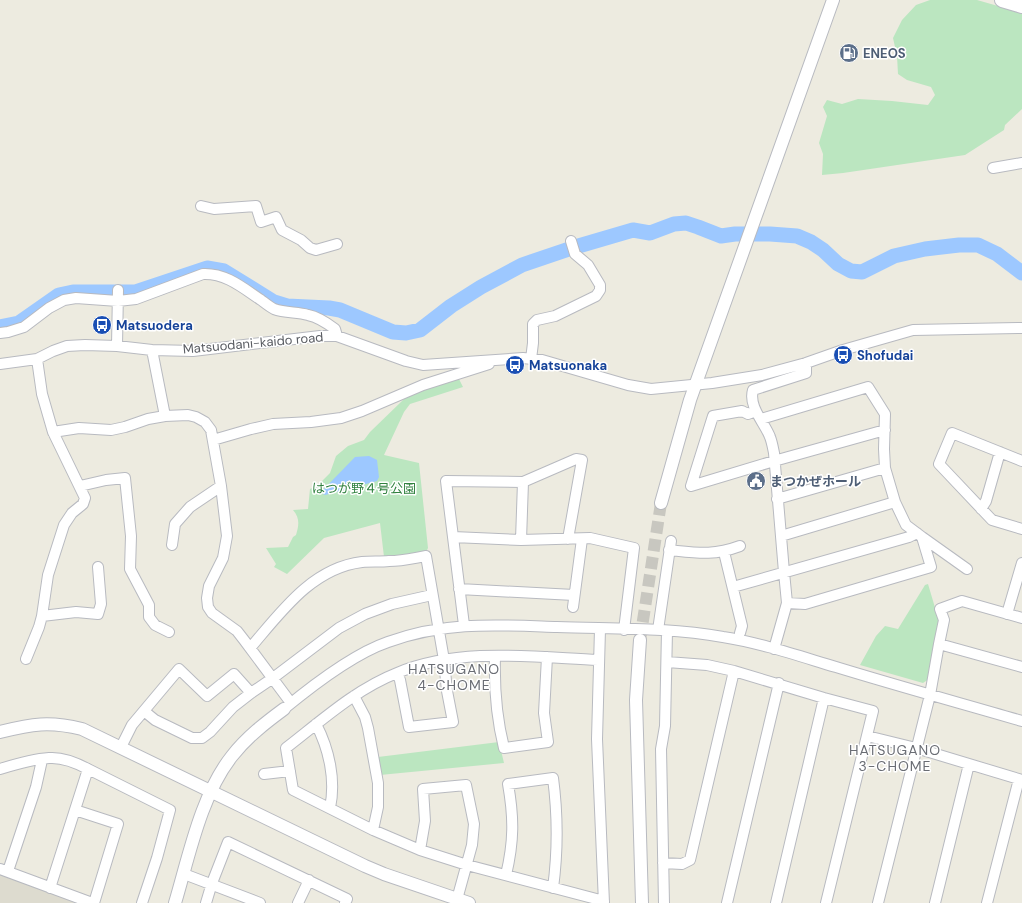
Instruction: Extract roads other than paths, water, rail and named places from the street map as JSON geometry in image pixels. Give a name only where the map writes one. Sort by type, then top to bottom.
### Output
[{"type":"street","points":[[662,503],[686,412],[833,0]]},
{"type":"street","points":[[994,168],[1022,162]]},
{"type":"street","points":[[201,206],[214,210],[256,206],[261,222],[276,217],[282,230],[301,240],[310,248],[316,250],[328,245],[337,244]]},
{"type":"street","points":[[531,359],[533,324],[536,320],[556,316],[596,296],[600,290],[600,285],[588,265],[575,254],[571,241]]},
{"type":"street","points":[[0,333],[24,327],[50,308],[64,300],[118,295],[136,299],[203,274],[213,274],[223,276],[234,282],[274,308],[286,312],[307,314],[322,320],[336,329],[336,336]]},
{"type":"street","points":[[117,346],[118,295]]},
{"type":"street","name":"Matsuodani-kaido road","points":[[0,364],[38,359],[67,346],[85,344],[152,350],[193,351],[320,336],[336,336],[406,361],[423,365],[523,358],[542,360],[628,385],[651,389],[696,385],[762,375],[913,330],[1022,328]]},
{"type":"street","points":[[152,350],[165,416]]},
{"type":"street","points":[[26,659],[39,627],[48,575],[64,525],[72,513],[83,504],[85,498],[53,432],[42,394],[38,359]]},
{"type":"street","points":[[213,440],[273,424],[311,422],[341,418],[362,412],[423,385],[505,360]]},
{"type":"street","points":[[774,649],[787,603],[782,536],[777,499],[774,453],[770,437],[758,415],[751,394],[753,390],[806,373],[806,363]]},
{"type":"street","points":[[885,430],[691,486],[712,416],[742,411],[748,414],[758,415],[868,387],[885,414],[885,430],[884,449],[885,468],[895,502],[906,525],[967,569]]},
{"type":"street","points":[[53,432],[79,428],[110,430],[125,427],[148,419],[165,416],[188,415],[205,422],[211,430],[213,440],[221,486],[227,536],[223,558],[209,586],[207,598],[208,607],[212,613],[237,631],[251,647],[273,678],[288,706]]},
{"type":"street","points":[[1022,461],[952,433],[939,464],[992,520],[1022,529]]},
{"type":"street","points":[[981,508],[986,501],[1000,452]]},
{"type":"street","points":[[464,625],[458,589],[445,478],[523,482],[576,459],[582,460],[568,540]]},
{"type":"street","points":[[777,499],[885,468]]},
{"type":"street","points":[[80,486],[106,480],[125,478],[132,536],[130,569],[149,605],[149,617],[155,625],[169,632]]},
{"type":"street","points":[[521,540],[523,482]]},
{"type":"street","points":[[172,544],[175,524],[190,507],[221,486]]},
{"type":"street","points":[[782,536],[895,502]]},
{"type":"street","points":[[733,587],[919,535]]},
{"type":"street","points":[[787,603],[805,604],[931,567],[919,535]]},
{"type":"street","points":[[453,537],[521,540],[568,540],[590,538],[634,548],[624,630]]},
{"type":"street","points":[[573,607],[582,538]]},
{"type":"street","points":[[664,903],[662,749],[665,726],[667,662],[663,630],[669,580],[670,545],[706,553],[724,552],[740,546]]},
{"type":"street","points":[[724,552],[742,626],[740,633]]},
{"type":"street","points":[[251,647],[303,589],[324,575],[336,569],[362,562],[390,561],[426,556],[453,722],[409,727],[400,680],[397,672]]},
{"type":"street","points":[[1007,614],[1022,563]]},
{"type":"street","points":[[42,616],[76,612],[98,614],[101,604],[98,567]]},
{"type":"street","points":[[458,589],[574,595]]},
{"type":"street","points":[[144,711],[155,720],[192,738],[197,739],[206,736],[233,707],[339,628],[352,620],[392,604],[432,595]]},
{"type":"street","points":[[878,903],[930,695],[944,620],[940,609],[962,601],[1022,618]]},
{"type":"street","points":[[175,903],[204,806],[210,791],[232,756],[253,733],[338,668],[361,654],[386,642],[438,628],[487,624],[624,630],[663,630],[723,636],[774,649],[1022,721]]},
{"type":"street","points":[[598,660],[495,656],[469,657],[420,665],[397,672],[354,696],[286,748],[293,790],[373,830],[420,850],[467,865],[604,902],[597,739],[600,629]]},
{"type":"street","points":[[640,640],[636,700],[642,903]]},
{"type":"street","points":[[939,644],[1022,668]]},
{"type":"street","points":[[495,656],[495,702],[498,726],[504,748],[548,742],[544,713],[547,658]]},
{"type":"street","points":[[667,662],[707,665],[734,671],[873,711],[826,903]]},
{"type":"street","points":[[121,748],[132,725],[179,669],[206,696],[234,674],[251,693]]},
{"type":"street","points":[[663,863],[682,864],[690,860],[734,671]]},
{"type":"street","points":[[727,903],[779,683]]},
{"type":"street","points":[[354,696],[365,717],[378,783],[378,807],[373,830]]},
{"type":"street","points":[[776,903],[824,698]]},
{"type":"street","points":[[0,732],[27,725],[46,723],[64,724],[82,729],[366,866],[457,901],[469,903]]},
{"type":"street","points":[[316,724],[325,745],[330,766],[332,787],[330,808]]},
{"type":"street","points":[[867,736],[916,748],[1020,779],[987,903]]},
{"type":"street","points":[[0,769],[32,760],[49,758],[61,759],[88,768],[170,810],[157,858],[142,903]]},
{"type":"street","points":[[42,760],[36,787],[4,870],[93,903],[118,824],[75,810]]},
{"type":"street","points":[[935,903],[969,764]]},
{"type":"street","points":[[50,888],[88,768]]},
{"type":"street","points":[[264,774],[290,770]]},
{"type":"street","points":[[506,875],[511,853],[513,830],[512,807],[508,784],[553,778],[556,806],[557,861],[553,888]]},
{"type":"street","points":[[420,850],[425,821],[423,790],[466,785],[474,824],[472,845],[457,901]]},
{"type":"street","points":[[206,903],[228,842],[347,899],[346,903]]},
{"type":"street","points":[[184,874],[212,883],[254,902]]},
{"type":"street","points":[[298,903],[309,880]]},
{"type":"water","points":[[369,456],[377,460],[379,477],[377,481],[325,495],[323,494],[322,491],[355,457]]},
{"type":"waterway","points":[[0,327],[19,323],[59,295],[73,292],[135,292],[207,268],[224,271],[274,302],[287,306],[340,310],[393,332],[406,333],[420,330],[451,306],[481,287],[522,265],[575,247],[633,230],[650,233],[674,224],[686,223],[721,236],[735,234],[797,236],[811,242],[823,250],[838,264],[851,271],[862,272],[894,256],[925,249],[959,245],[978,245],[997,254],[1022,273]]},
{"type":"tunnel","points":[[640,640],[661,503]]},
{"type":"place","name":"ENEOS","points":[[849,53]]},
{"type":"place","name":"Matsuodera","points":[[102,325]]},
{"type":"place","name":"Shofudai","points":[[843,355]]},
{"type":"place","name":"Matsuonaka","points":[[515,365]]},
{"type":"place","name":"まつかぜホール","points":[[756,481]]},
{"type":"district","name":"HATSUGANO 4-CHOME","points":[[454,678]]},
{"type":"district","name":"HATSUGANO 3-CHOME","points":[[895,758]]},
{"type":"park label","name":"はつが野４号公園","points":[[364,488]]}]
